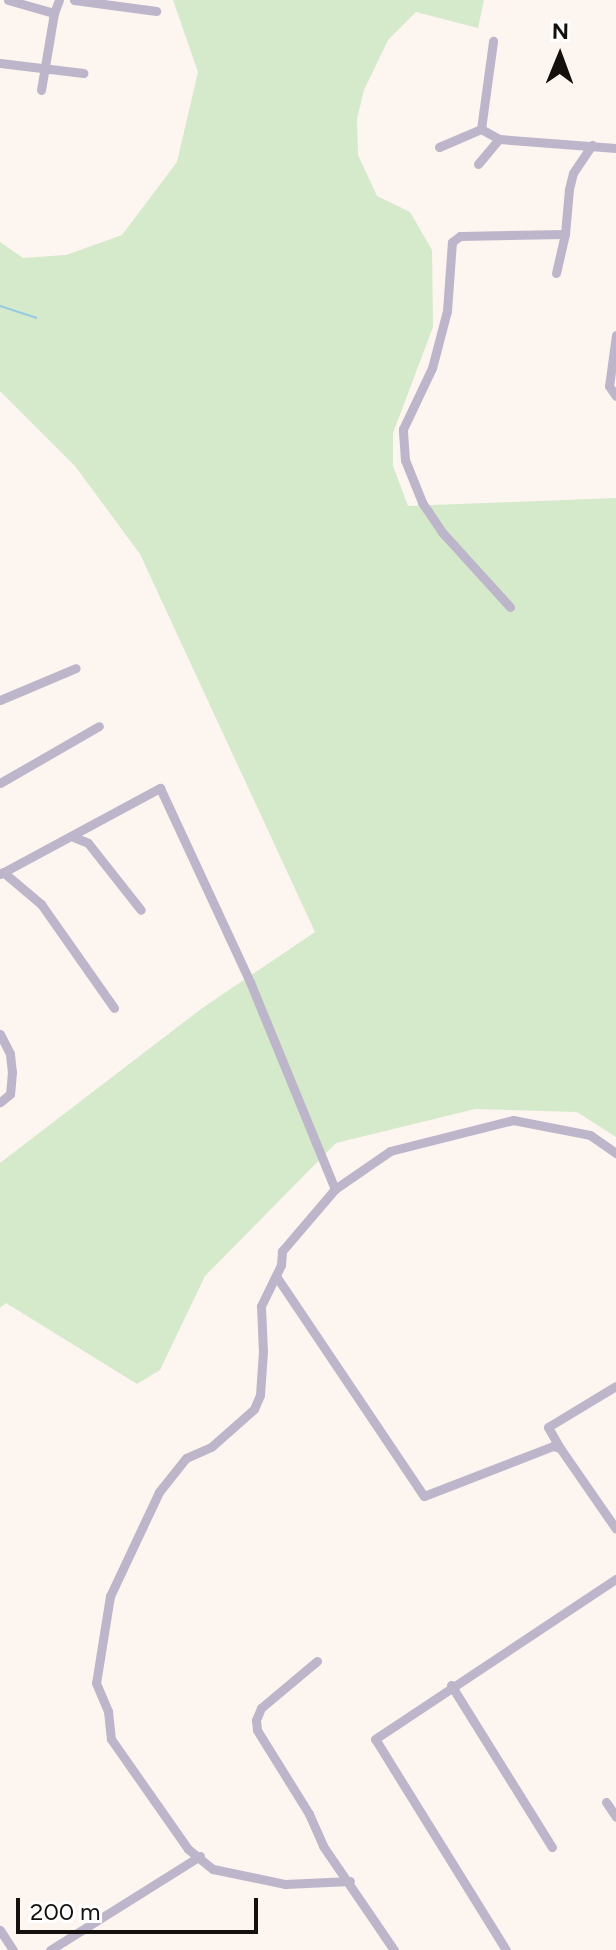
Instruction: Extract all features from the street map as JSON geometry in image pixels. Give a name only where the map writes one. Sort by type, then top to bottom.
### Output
[{"type":"street","points":[[8,0],[54,13]]},
{"type":"street","points":[[41,90],[59,0]]},
{"type":"street","points":[[74,0],[156,11]]},
{"type":"street","points":[[481,129],[493,41]]},
{"type":"street","points":[[0,63],[83,73]]},
{"type":"street","points":[[481,129],[499,139],[616,148]]},
{"type":"street","points":[[439,147],[481,129]]},
{"type":"street","points":[[478,164],[499,139]]},
{"type":"street","points":[[556,273],[565,234],[571,181],[592,145]]},
{"type":"street","points":[[510,607],[442,532],[422,502],[405,460],[403,429],[432,368],[447,311],[452,242],[460,236],[565,234]]},
{"type":"street","points":[[616,335],[609,386],[616,396]]},
{"type":"street","points":[[0,700],[76,668]]},
{"type":"street","points":[[0,783],[99,726]]},
{"type":"street","points":[[114,1008],[41,904],[2,873],[160,788],[250,982],[335,1189]]},
{"type":"street","points":[[71,836],[88,843],[141,910]]},
{"type":"street","points":[[0,1034],[10,1054],[12,1072],[10,1094],[0,1102]]},
{"type":"street","points":[[350,1881],[285,1884],[213,1869],[188,1849],[111,1739],[108,1711],[96,1683],[110,1596],[159,1492],[186,1458],[211,1447],[254,1409],[260,1395],[263,1351],[261,1306],[276,1276],[282,1251],[335,1189],[390,1151],[513,1120],[590,1135],[616,1153]]},
{"type":"street","points":[[276,1276],[424,1496],[519,1461],[545,1447],[560,1448]]},
{"type":"street","points":[[615,1522],[548,1427],[616,1386]]},
{"type":"street","points":[[506,1950],[375,1739],[451,1685],[616,1579]]},
{"type":"street","points":[[317,1661],[261,1708],[256,1720],[257,1730],[309,1814],[323,1846],[350,1881],[394,1950]]},
{"type":"street","points":[[451,1685],[552,1847]]},
{"type":"street","points":[[606,1802],[616,1817]]},
{"type":"street","points":[[50,1950],[200,1856]]},
{"type":"street","points":[[0,1930],[13,1950]]},
{"type":"green space","points":[[173,0],[484,0],[478,28],[416,12],[388,40],[364,90],[357,119],[358,155],[377,196],[410,212],[432,250],[433,327],[393,433],[393,466],[408,506],[616,498],[616,1137],[577,1112],[475,1109],[336,1143],[205,1276],[160,1370],[137,1384],[6,1303],[0,1308],[0,1163],[201,1009],[315,932],[140,554],[75,466],[0,391],[0,242],[23,258],[66,255],[122,235],[177,162],[198,72]]},
{"type":"waterway","points":[[0,306],[36,318]]}]
